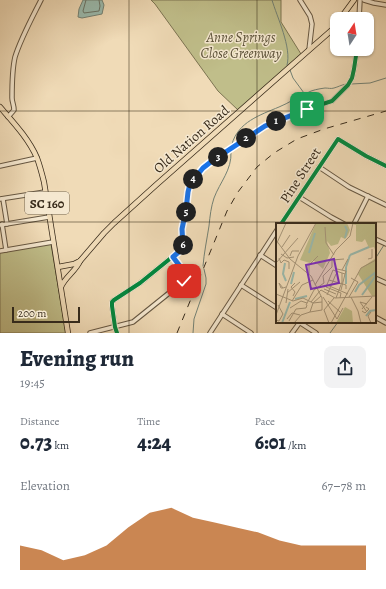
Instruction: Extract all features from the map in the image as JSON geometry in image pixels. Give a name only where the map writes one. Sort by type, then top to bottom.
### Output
[{"type":"main road","points":[[345,12],[354,0]]},
{"type":"main road","name":"Old Nation Road","points":[[61,288],[63,282],[78,266],[80,261],[114,223],[330,32]]},
{"type":"main road","name":"SC 160","points":[[0,107],[23,135],[36,156],[41,170],[58,267]]},
{"type":"main road","points":[[68,333],[58,267],[74,264],[80,261]]},
{"type":"street","points":[[8,117],[14,110],[12,101],[12,76],[15,58],[41,0]]},
{"type":"street","points":[[300,0],[310,16],[312,24],[309,50]]},
{"type":"street","points":[[359,12],[360,0]]},
{"type":"street","points":[[364,0],[386,5]]},
{"type":"street","points":[[117,333],[112,302],[140,283],[181,250],[183,246],[182,229],[190,184],[203,168],[265,126],[307,109],[332,101],[348,85],[352,78],[356,56]]},
{"type":"street","name":"Pine Street","points":[[282,223],[338,139],[386,166]]},
{"type":"street","points":[[0,166],[36,156]]},
{"type":"street","points":[[319,167],[349,187],[386,205]]},
{"type":"street","points":[[7,224],[2,199],[45,192]]},
{"type":"street","points":[[354,223],[368,196]]},
{"type":"street","points":[[299,197],[342,223]]},
{"type":"street","points":[[6,250],[1,225],[49,217]]},
{"type":"street","points":[[210,333],[276,231]]},
{"type":"street","points":[[376,239],[386,244]]},
{"type":"street","points":[[0,251],[53,242]]},
{"type":"street","points":[[260,255],[276,265]]},
{"type":"street","points":[[90,333],[133,322],[185,280],[185,273],[173,257]]},
{"type":"street","points":[[376,278],[386,283]]},
{"type":"street","points":[[241,285],[276,307]]},
{"type":"street","points":[[222,314],[251,333]]},
{"type":"street","points":[[376,318],[386,323]]},
{"type":"street","points":[[292,333],[299,323]]},
{"type":"street","points":[[301,323],[316,333]]},
{"type":"green space","name":"Anne Springs Close Greenway","points":[[151,0],[281,0],[281,22],[301,54],[238,110],[218,91]]},
{"type":"green space","points":[[51,244],[66,333],[0,333],[0,252]]},
{"type":"water","points":[[83,0],[102,0],[104,5],[102,14],[82,18],[78,17],[79,9]]},
{"type":"waterway","points":[[272,0],[286,41],[288,58],[287,65]]},
{"type":"waterway","points":[[290,70],[293,78],[304,93]]},
{"type":"waterway","points":[[351,84],[370,83],[386,78]]},
{"type":"waterway","points":[[232,144],[239,130],[257,116],[311,91],[333,88],[346,84]]},
{"type":"waterway","points":[[203,266],[212,205],[216,192],[230,165],[231,152]]},
{"type":"waterway","points":[[376,257],[384,245]]},
{"type":"waterway","points":[[193,333],[194,319],[206,284],[204,269]]},
{"type":"waterway","points":[[330,333],[337,323]]},
{"type":"railway","points":[[177,333],[227,211],[238,192],[257,167],[274,153],[297,139],[324,129],[386,111]]},
{"type":"cycle path","points":[[117,333],[112,302],[140,283],[182,249],[182,229],[187,210],[190,184],[203,168],[265,126],[307,109],[332,101],[348,85],[352,78],[356,56]]},
{"type":"cycle path","points":[[282,223],[338,139],[386,166]]},
{"type":"route","points":[[184,281],[186,278],[185,273],[173,257],[181,250],[183,246],[181,232],[187,205],[188,192],[190,184],[194,178],[212,161],[265,126],[307,109]]}]
